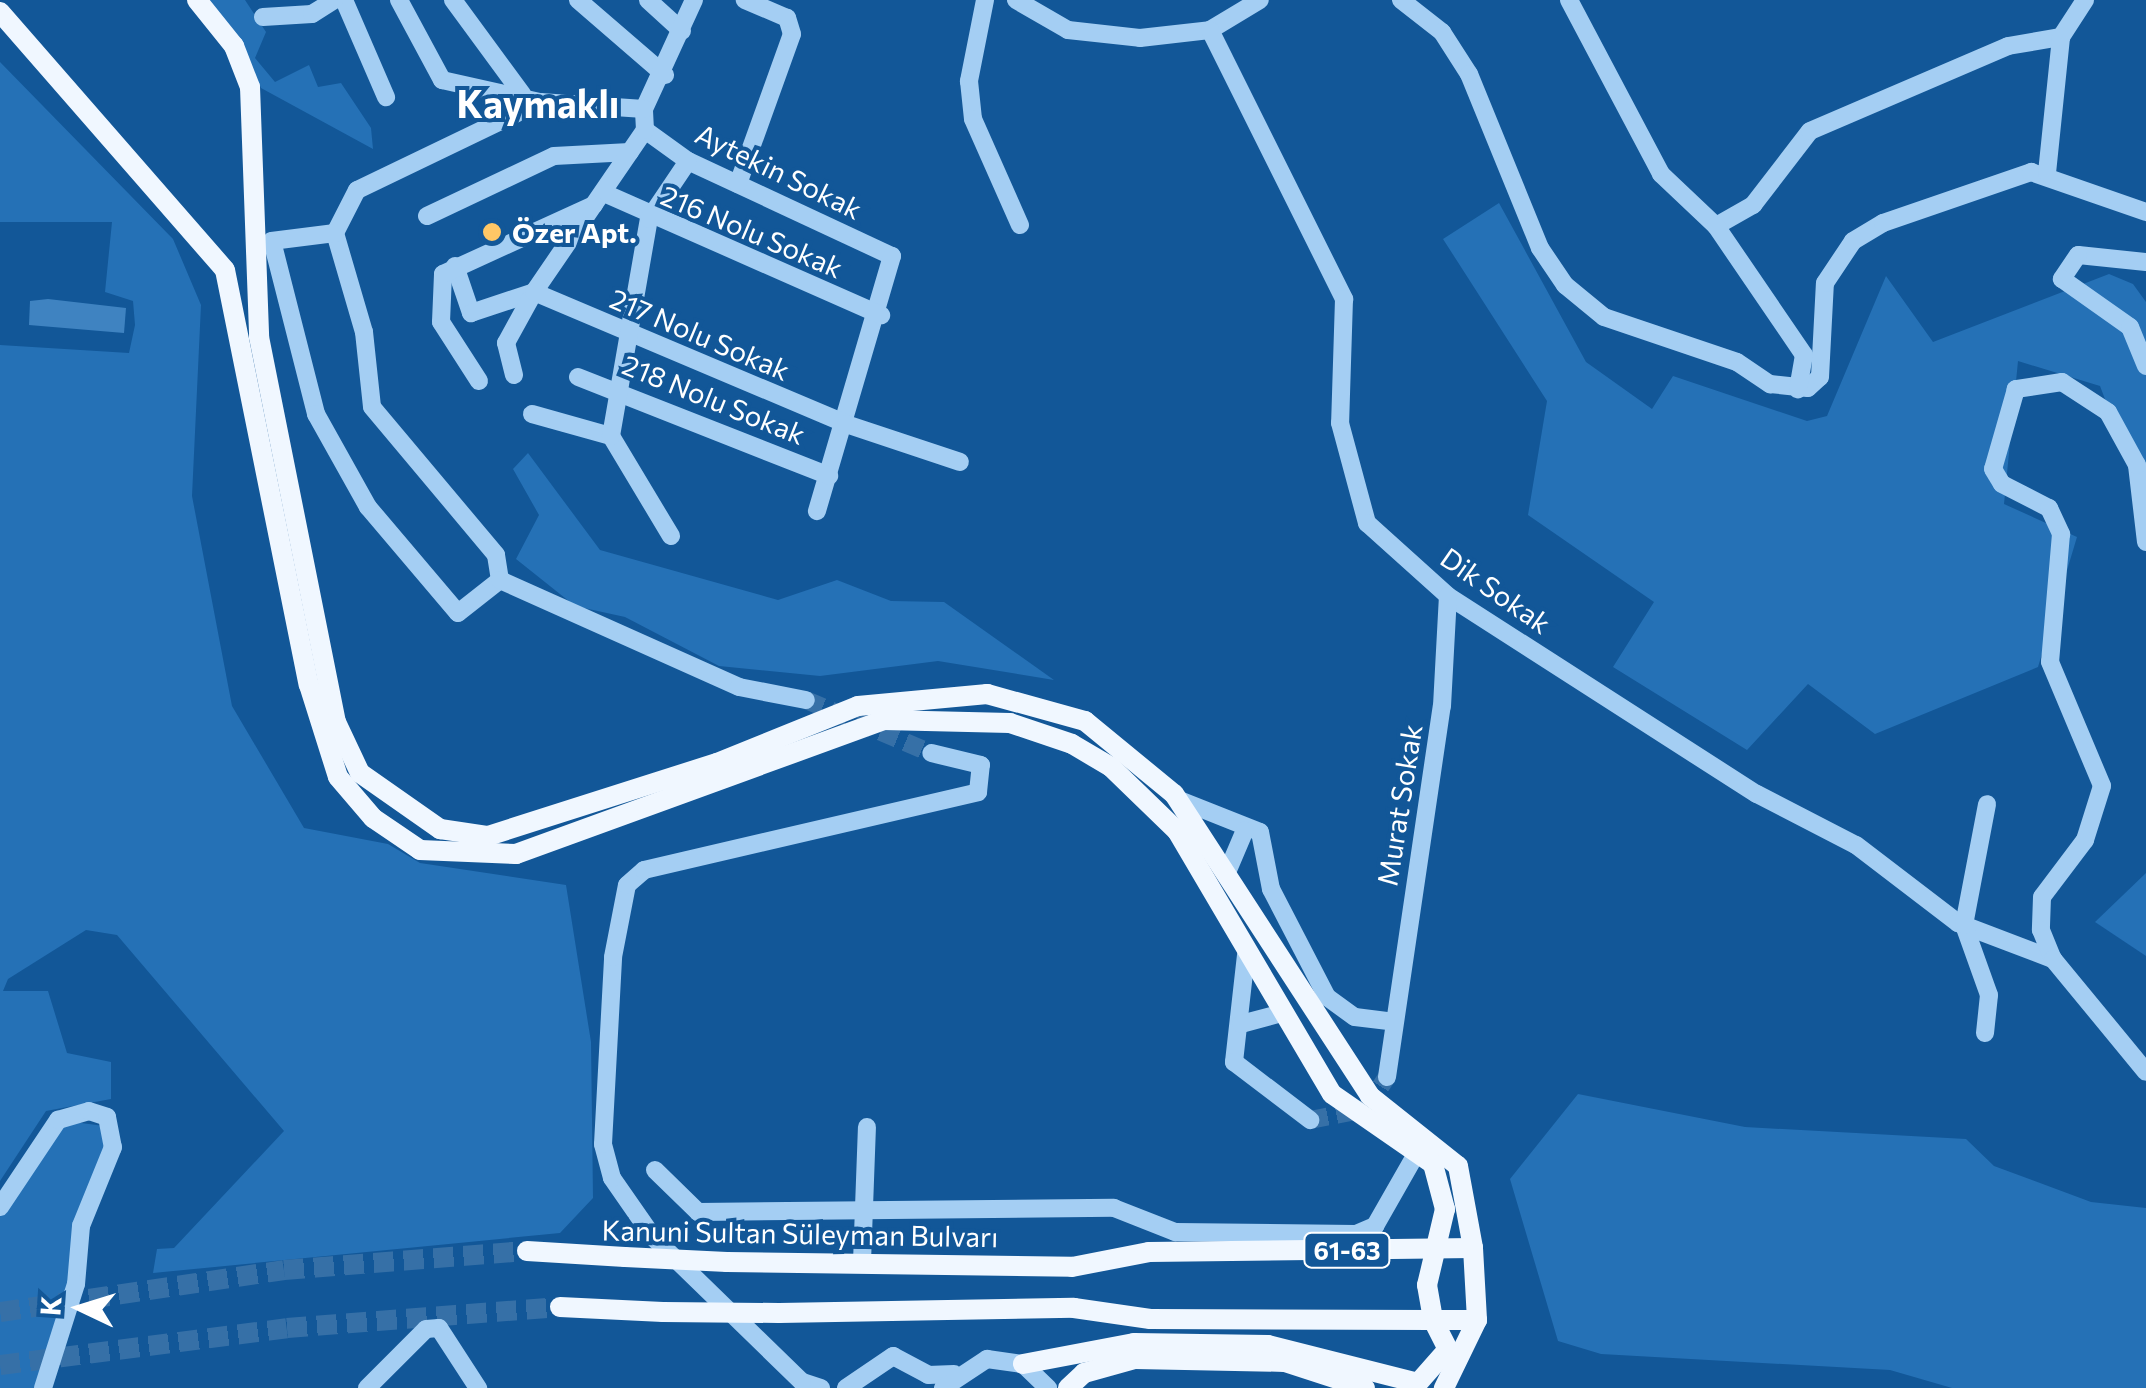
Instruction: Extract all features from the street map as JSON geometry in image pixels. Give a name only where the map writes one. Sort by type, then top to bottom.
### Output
[{"type":"main road","points":[[197,0],[234,46],[256,123],[259,336],[336,722],[360,773],[401,810],[464,835],[518,829],[858,706],[931,694],[988,694],[1085,721],[1177,799],[1228,870],[1370,1096],[1458,1166],[1474,1248],[1477,1320],[1444,1388]]},
{"type":"main road","points":[[0,13],[225,270],[309,685],[338,777],[373,818],[420,850],[516,854],[884,720],[1010,723],[1072,744],[1140,791],[1177,832],[1278,1014],[1332,1094],[1432,1164],[1445,1208],[1433,1249]]},
{"type":"main road","name":"61-63","points":[[1023,1364],[1134,1343],[1268,1345],[1418,1383],[1448,1349],[1434,1320],[1433,1249],[1474,1248]]},
{"type":"main road","name":"Kanuni Sultan Süleyman Bulvarı","points":[[527,1250],[727,1262],[1072,1267],[1149,1252],[1433,1249]]},
{"type":"main road","points":[[560,1307],[779,1313],[1074,1308],[1150,1318],[1477,1320]]},
{"type":"main road","points":[[1068,1388],[1084,1372],[1136,1359],[1284,1362],[1365,1388]]},
{"type":"street","points":[[263,17],[334,0]]},
{"type":"street","points":[[344,0],[386,97]]},
{"type":"street","points":[[399,0],[442,80],[522,94],[540,102],[644,108]]},
{"type":"street","points":[[453,0],[522,94]]},
{"type":"street","points":[[578,0],[665,75]]},
{"type":"street","points":[[648,0],[682,31]]},
{"type":"street","points":[[514,375],[506,343],[534,292],[645,130],[644,108],[665,75],[694,0]]},
{"type":"street","points":[[738,184],[792,34],[788,18],[745,0]]},
{"type":"street","points":[[985,0],[968,80],[973,118],[1020,225]]},
{"type":"street","points":[[1016,0],[1068,30],[1140,38],[1210,30],[1260,0]]},
{"type":"street","points":[[1401,0],[1442,32],[1469,74],[1540,248],[1565,284],[1641,334],[1798,389],[1820,377],[1825,283],[1852,240],[2011,176],[2047,173],[2146,212]]},
{"type":"street","points":[[1569,0],[1660,174],[1716,226],[1804,355],[1798,389]]},
{"type":"street","points":[[2047,173],[2062,37],[2085,0]]},
{"type":"street","name":"Dik Sokak","points":[[1210,30],[1344,299],[1340,423],[1367,523],[1448,596],[1757,794],[1856,845],[1964,925],[2053,959]]},
{"type":"street","points":[[1716,226],[1753,206],[1810,130],[2008,46],[2062,37]]},
{"type":"street","points":[[500,580],[496,555],[372,407],[364,332],[335,233],[356,190],[540,102]]},
{"type":"street","name":"Aytekin Sokak","points":[[645,130],[688,161],[892,256],[881,315]]},
{"type":"street","points":[[428,216],[554,156],[630,152]]},
{"type":"street","points":[[611,436],[649,218],[688,161]]},
{"type":"street","points":[[479,381],[441,322],[437,291],[455,266],[599,199]]},
{"type":"street","name":"216 Nolu Sokak","points":[[599,199],[881,315]]},
{"type":"street","points":[[335,233],[272,241],[316,414],[368,508],[458,613],[500,580]]},
{"type":"street","points":[[2146,262],[2078,255],[2062,279],[2130,328],[2146,366]]},
{"type":"street","points":[[455,266],[472,313],[534,292]]},
{"type":"street","name":"217 Nolu Sokak","points":[[534,292],[630,336],[846,424],[960,462]]},
{"type":"street","points":[[817,511],[881,315]]},
{"type":"street","name":"218 Nolu Sokak","points":[[578,377],[622,387],[828,476]]},
{"type":"street","points":[[2146,542],[2138,465],[2108,412],[2062,382],[2016,390],[1993,469],[2002,484],[2049,508],[2061,534],[2050,662],[2102,786],[2085,840],[2042,897],[2040,930],[2053,959],[2139,1050],[2146,1072]]},
{"type":"street","points":[[532,414],[611,436],[671,536]]},
{"type":"street","points":[[500,580],[739,687],[806,700]]},
{"type":"street","name":"Murat Sokak","points":[[1386,1077],[1442,706],[1448,596]]},
{"type":"street","points":[[821,1388],[802,1382],[653,1238],[612,1178],[604,1069],[628,885],[644,870],[767,836],[869,824],[978,792],[981,765],[930,753]]},
{"type":"street","points":[[1177,799],[1245,830],[1260,832],[1269,849],[1271,888],[1327,997],[1355,1016],[1394,1022]]},
{"type":"street","points":[[1985,1033],[1988,995],[1964,925],[1987,804]]},
{"type":"street","points":[[1228,870],[1245,830]]},
{"type":"street","points":[[1246,956],[1234,1062],[1310,1120]]},
{"type":"street","points":[[1241,1024],[1278,1014]]},
{"type":"street","points":[[0,1207],[58,1120],[89,1111],[107,1117],[114,1147],[80,1226],[76,1284],[43,1388]]},
{"type":"street","points":[[862,1262],[867,1127]]},
{"type":"street","points":[[655,1170],[698,1212],[1114,1208],[1175,1232],[1356,1234],[1376,1226],[1416,1154]]},
{"type":"street","points":[[367,1388],[426,1329],[440,1328],[478,1388]]},
{"type":"street","points":[[846,1388],[878,1358],[931,1382],[949,1381],[987,1358],[1023,1364],[1048,1388]]},
{"type":"shaded area","points":[[205,0],[245,0],[266,32],[255,58],[275,82],[309,65],[318,87],[341,83],[371,128],[373,149],[261,88],[239,38]]},
{"type":"shaded area","points":[[0,62],[173,239],[201,305],[192,496],[232,706],[304,828],[388,844],[420,863],[566,885],[591,1042],[593,1198],[560,1233],[153,1273],[157,1249],[174,1248],[284,1131],[117,935],[86,930],[8,979],[3,991],[48,991],[67,1053],[111,1062],[111,1099],[46,1111],[0,1181],[0,345],[129,353],[135,325],[133,301],[105,292],[112,222],[0,222]]},
{"type":"shaded area","points":[[1499,203],[1586,362],[1652,409],[1673,376],[1807,421],[1827,416],[1886,276],[1933,342],[2109,274],[2133,284],[2146,302],[2146,507],[2100,386],[2018,361],[2004,504],[2077,537],[2038,667],[1875,734],[1808,684],[1747,750],[1613,667],[1654,602],[1528,515],[1547,401],[1443,239]]},
{"type":"shaded area","points":[[528,453],[600,550],[778,600],[837,580],[891,601],[944,602],[1054,680],[938,661],[820,676],[719,666],[625,617],[575,606],[516,559],[539,515],[513,469]]},
{"type":"shaded area","points":[[2146,873],[2146,956],[2095,922]]},
{"type":"shaded area","points":[[1578,1094],[1745,1127],[1966,1139],[1994,1166],[2091,1202],[2146,1208],[2146,1388],[1952,1388],[1890,1370],[1601,1354],[1558,1341],[1510,1179]]},
{"type":"shaded area","points":[[58,1120],[112,1127],[43,1388],[0,1388],[0,1195]]},
{"type":"building","points":[[48,299],[126,308],[124,333],[29,325],[30,301]]},
{"type":"tunnel","points":[[806,700],[931,753]]},
{"type":"tunnel","points":[[1310,1120],[1366,1109],[1387,1077]]},
{"type":"tunnel","points":[[0,1312],[284,1270],[527,1251]]},
{"type":"tunnel","points":[[0,1365],[287,1328],[560,1307]]},
{"type":"place","name":"Özer Apt.","points":[[492,232]]},
{"type":"district","name":"Kaymaklı","points":[[538,103]]}]
